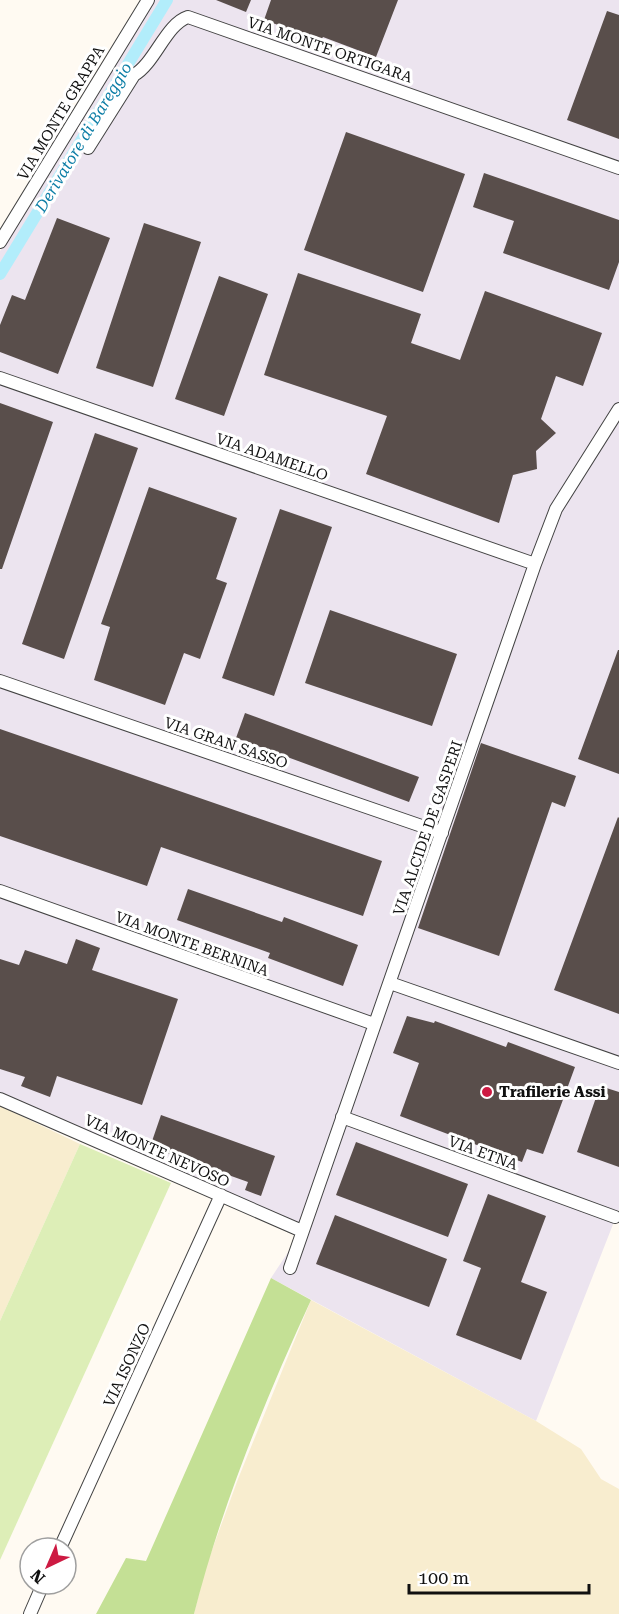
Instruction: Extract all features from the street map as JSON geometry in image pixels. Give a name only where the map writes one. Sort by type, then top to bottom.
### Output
[{"type":"street","name":"VIA MONTE GRAPPA","points":[[0,242],[148,0]]},
{"type":"street","name":"VIA MONTE ORTIGARA","points":[[88,147],[134,75],[144,70],[177,24],[188,17],[619,168]]},
{"type":"street","name":"VIA ADAMELLO","points":[[0,378],[535,564]]},
{"type":"street","name":"VIA ALCIDE DE GASPERI","points":[[290,1268],[556,509],[619,410]]},
{"type":"street","name":"VIA GRAN SASSO","points":[[0,681],[442,834]]},
{"type":"street","name":"VIA MONTE BERNINA","points":[[0,891],[374,1024]]},
{"type":"street","points":[[390,983],[619,1064]]},
{"type":"street","name":"VIA MONTE NEVOSO","points":[[0,1099],[302,1231]]},
{"type":"street","name":"VIA ETNA","points":[[342,1117],[615,1217]]},
{"type":"street","name":"VIA ISONZO","points":[[65,1536],[221,1195]]},
{"type":"street","points":[[30,1614],[38,1596]]},
{"type":"shaded area","points":[[152,0],[619,0],[619,1209],[536,1421],[271,1278],[302,1231],[0,1099],[0,251]]},
{"type":"shaded area","points":[[0,1106],[80,1144],[0,1321]]},
{"type":"shaded area","points":[[311,1300],[536,1421],[581,1449],[601,1479],[619,1489],[619,1614],[194,1614],[205,1569],[238,1479]]},
{"type":"green space","points":[[80,1144],[171,1183],[0,1560],[0,1321]]},
{"type":"green space","points":[[271,1278],[311,1300],[245,1454],[217,1534],[194,1614],[96,1614],[126,1558],[146,1561]]},
{"type":"building","points":[[216,0],[251,0],[246,12]]},
{"type":"building","points":[[271,0],[398,0],[376,57],[323,37],[321,40],[264,20]]},
{"type":"building","points":[[607,11],[619,15],[619,139],[567,120]]},
{"type":"building","points":[[346,132],[465,174],[423,292],[304,250]]},
{"type":"building","points":[[484,173],[619,220],[619,262],[609,290],[503,253],[514,221],[473,207]]},
{"type":"building","points":[[57,218],[110,238],[58,374],[0,352],[0,325],[12,295],[25,300]]},
{"type":"building","points":[[144,223],[201,242],[153,387],[96,368]]},
{"type":"building","points":[[298,273],[421,314],[411,343],[460,360],[485,291],[602,333],[583,386],[556,376],[541,419],[556,433],[536,451],[537,469],[513,475],[499,523],[366,474],[387,416],[264,375]]},
{"type":"building","points":[[219,276],[268,294],[224,416],[175,399]]},
{"type":"building","points":[[0,403],[53,422],[2,569],[0,569]]},
{"type":"building","points":[[95,433],[138,448],[64,659],[22,644]]},
{"type":"building","points":[[149,487],[237,518],[216,579],[227,583],[200,659],[184,653],[165,705],[94,680],[110,627],[101,624]]},
{"type":"building","points":[[280,509],[332,527],[274,696],[222,678]]},
{"type":"building","points":[[330,610],[457,654],[432,726],[305,683]]},
{"type":"building","points":[[619,650],[619,774],[578,759]]},
{"type":"building","points":[[245,713],[419,777],[409,802],[236,738]]},
{"type":"building","points":[[0,729],[382,861],[363,916],[161,847],[147,886],[0,836]]},
{"type":"building","points":[[481,743],[576,776],[565,807],[552,802],[499,956],[418,928]]},
{"type":"building","points":[[619,818],[619,1014],[554,990]]},
{"type":"building","points":[[188,889],[282,922],[284,917],[358,945],[343,986],[268,958],[270,953],[177,920]]},
{"type":"building","points":[[76,939],[100,948],[92,970],[178,999],[142,1105],[57,1076],[50,1097],[21,1086],[25,1077],[0,1069],[0,959],[19,965],[25,950],[67,964]]},
{"type":"building","name":"Trafilerie Assi","points":[[407,1016],[434,1023],[435,1021],[506,1047],[508,1042],[575,1067],[543,1154],[527,1149],[522,1162],[400,1116],[419,1063],[393,1053]]},
{"type":"building","name":"Trafilerie Assi","points":[[600,1086],[619,1092],[619,1167],[577,1152]]},
{"type":"building","points":[[161,1115],[275,1156],[261,1196],[245,1190],[248,1182],[150,1147]]},
{"type":"building","points":[[356,1142],[468,1184],[448,1237],[336,1195]]},
{"type":"building","points":[[488,1194],[546,1216],[521,1282],[547,1292],[521,1360],[456,1335],[481,1268],[463,1261]]},
{"type":"building","points":[[335,1215],[447,1259],[429,1307],[316,1264]]},
{"type":"waterway","name":"Derivatore di Bareggio","points":[[0,274],[167,0]]},
{"type":"place","name":"Trafilerie Assi","points":[[487,1092]]}]
